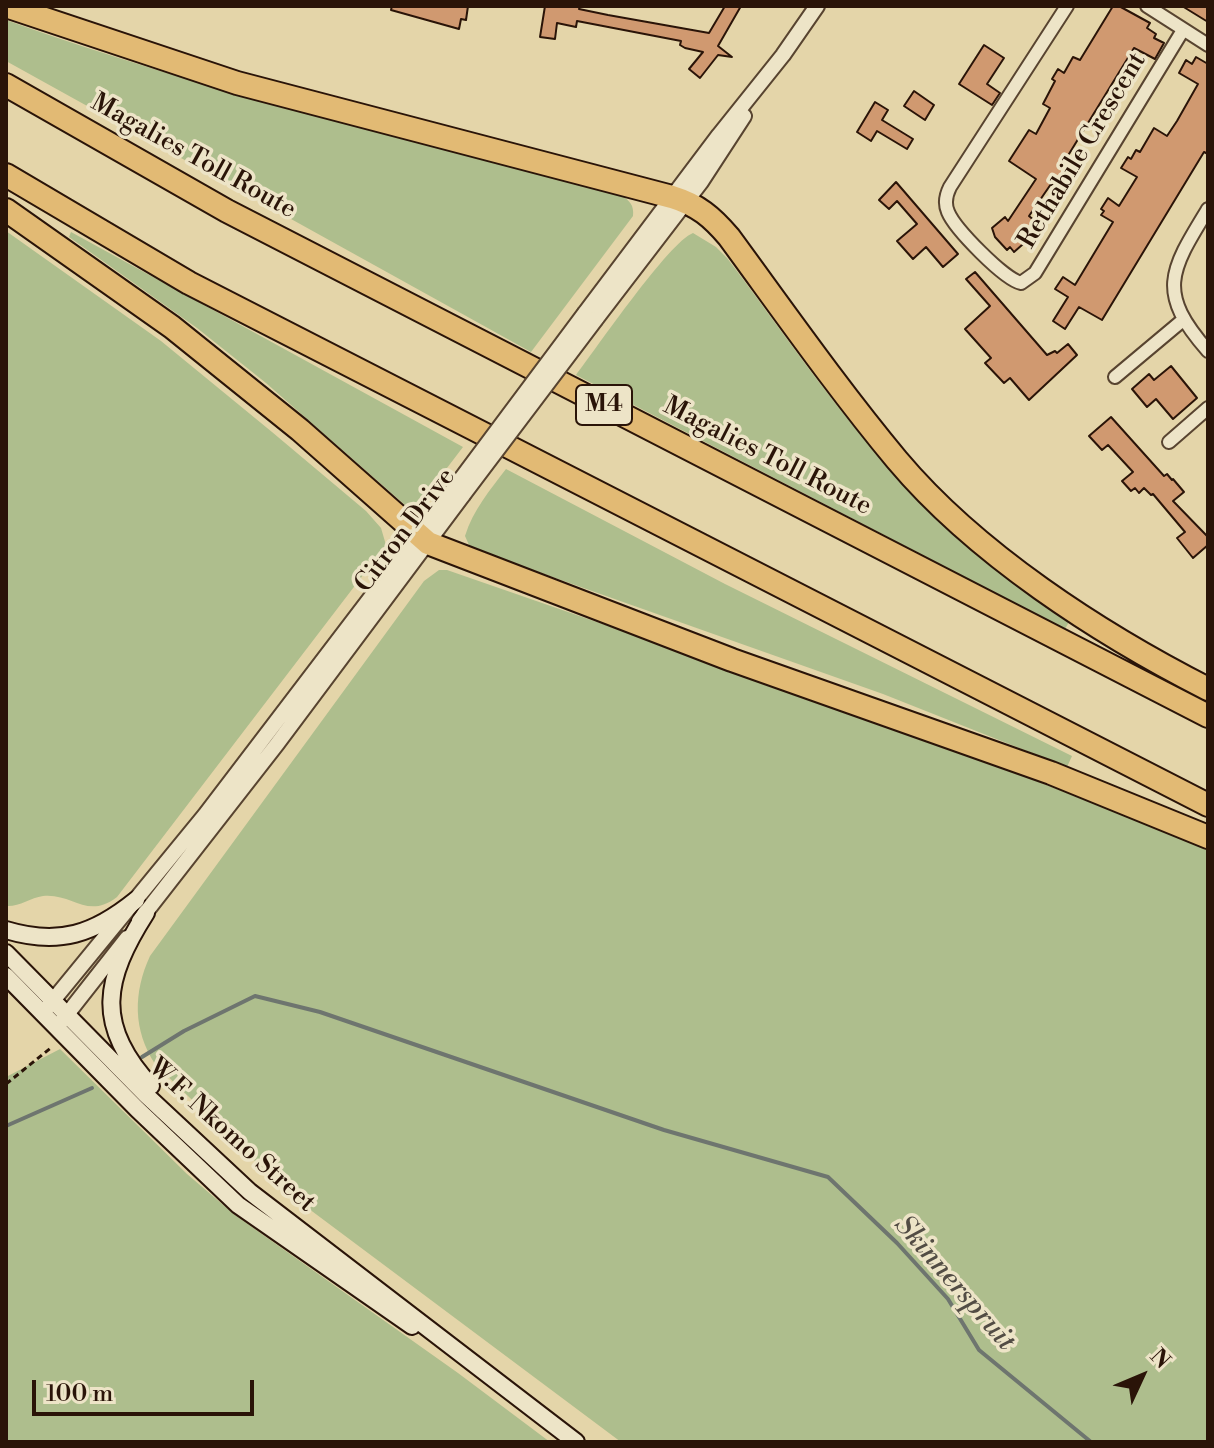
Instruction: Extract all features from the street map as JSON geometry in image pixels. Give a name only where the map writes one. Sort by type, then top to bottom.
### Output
[{"type":"highway","points":[[6,6],[237,83],[679,199],[711,216],[898,461],[945,509],[990,549],[1079,614],[1154,662],[1208,689]]},
{"type":"highway","name":"Magalies Toll Route","points":[[6,85],[227,211],[1208,716]]},
{"type":"highway","points":[[6,175],[189,283],[1208,805]]},
{"type":"highway","points":[[6,210],[206,353],[300,430],[423,539],[732,660],[1051,773],[1208,837]]},
{"type":"main road","points":[[6,930],[42,937],[86,932],[141,907]]},
{"type":"main road","points":[[141,907],[114,972],[112,1015],[116,1035],[123,1053],[144,1078],[250,1192]]},
{"type":"main road","name":"W.F. Nkomo Street","points":[[6,953],[47,1007],[60,1032],[238,1205],[399,1318],[438,1339]]},
{"type":"main road","name":"W.F. Nkomo Street","points":[[6,976],[47,1007],[67,1015],[146,1095],[250,1192],[576,1442]]},
{"type":"street","name":"Citron Drive","points":[[47,1007],[141,907],[277,744],[423,539],[679,199],[817,6]]},
{"type":"street","name":"Rethabile Crescent","points":[[1067,6],[950,187],[946,199],[948,212],[956,224],[1003,274],[1021,283],[1035,273],[1183,30]]},
{"type":"street","points":[[1147,6],[1208,45]]},
{"type":"street","points":[[1208,209],[1192,234],[1173,284],[1174,298],[1183,320],[1208,351]]},
{"type":"street","points":[[1115,377],[1183,320]]},
{"type":"street","points":[[1169,442],[1208,408]]},
{"type":"street","name":"Citron Drive","points":[[60,1032],[67,1015],[141,907]]},
{"type":"path","points":[[6,1084],[60,1032]]},
{"type":"green space","points":[[6,20],[235,93],[621,195],[631,204],[633,216],[531,352],[6,61]]},
{"type":"green space","points":[[6,231],[161,341],[272,432],[366,511],[381,528],[386,545],[117,897],[97,906],[43,896],[6,906]]},
{"type":"green space","points":[[71,232],[463,447],[418,506],[405,505],[266,383],[197,328],[69,237]]},
{"type":"green space","points":[[693,233],[727,258],[828,393],[892,471],[976,552],[1069,622],[1065,629],[576,375],[667,255]]},
{"type":"green space","points":[[506,469],[725,584],[1072,756],[1067,767],[883,694],[479,551],[469,545],[465,536],[477,509]]},
{"type":"green space","points":[[439,570],[447,570],[908,730],[1208,849],[1208,1442],[621,1442],[289,1194],[155,1064],[143,1038],[138,1011],[138,997],[150,956],[424,581]]},
{"type":"green space","points":[[60,1049],[187,1174],[235,1215],[550,1442],[6,1442],[6,1077]]},
{"type":"building","points":[[392,6],[468,6],[466,20],[461,19],[459,29],[391,10]]},
{"type":"building","points":[[545,6],[580,6],[579,9],[709,33],[725,6],[741,6],[718,46],[732,57],[718,55],[700,78],[689,69],[703,52],[685,48],[680,45],[681,41],[577,21],[576,27],[557,23],[555,39],[540,37]]},
{"type":"building","points":[[1113,6],[1119,6],[1150,23],[1147,28],[1156,34],[1154,38],[1164,43],[1155,59],[1134,48],[1061,167],[1070,173],[1059,189],[1051,184],[1029,216],[1043,228],[1034,241],[1030,238],[1014,252],[1010,247],[1007,250],[995,237],[992,228],[1005,217],[1008,221],[1036,179],[1009,161],[1029,130],[1036,134],[1050,108],[1043,104],[1058,69],[1064,73],[1073,57],[1080,60]]},
{"type":"building","points":[[1182,6],[1208,6],[1208,22]]},
{"type":"building","points":[[984,45],[1004,58],[987,84],[1000,93],[992,105],[959,84]]},
{"type":"building","points":[[1196,57],[1208,64],[1208,154],[1204,152],[1102,320],[1079,307],[1065,329],[1053,321],[1068,297],[1055,289],[1063,277],[1075,285],[1113,222],[1101,215],[1104,211],[1101,209],[1108,198],[1119,206],[1137,177],[1121,168],[1128,157],[1131,159],[1136,150],[1140,152],[1154,128],[1167,136],[1177,121],[1198,84],[1179,73],[1186,60],[1192,64]]},
{"type":"building","points":[[914,91],[934,105],[925,120],[904,106]]},
{"type":"building","points":[[875,102],[888,110],[882,120],[913,139],[907,149],[877,131],[871,141],[857,132]]},
{"type":"building","points":[[896,182],[958,254],[943,267],[926,247],[913,259],[897,241],[917,224],[897,201],[889,209],[879,200]]},
{"type":"building","points":[[975,272],[1047,355],[1057,353],[1068,344],[1077,355],[1029,400],[1010,378],[1004,383],[985,363],[991,358],[965,329],[990,306],[966,279]]},
{"type":"building","points":[[1171,366],[1197,398],[1173,419],[1156,399],[1147,407],[1132,389],[1149,374],[1154,380]]},
{"type":"building","points":[[1111,417],[1164,476],[1167,474],[1184,492],[1173,501],[1208,537],[1208,545],[1193,558],[1177,538],[1185,532],[1153,494],[1144,488],[1139,493],[1135,488],[1131,491],[1122,481],[1133,472],[1108,445],[1102,450],[1089,436]]},
{"type":"waterway","name":"Skinnerspruit","points":[[142,1057],[184,1031],[255,996],[320,1012],[664,1130],[828,1177],[897,1243],[948,1299],[979,1350],[1091,1442]]},
{"type":"waterway","points":[[6,1126],[92,1088]]}]
